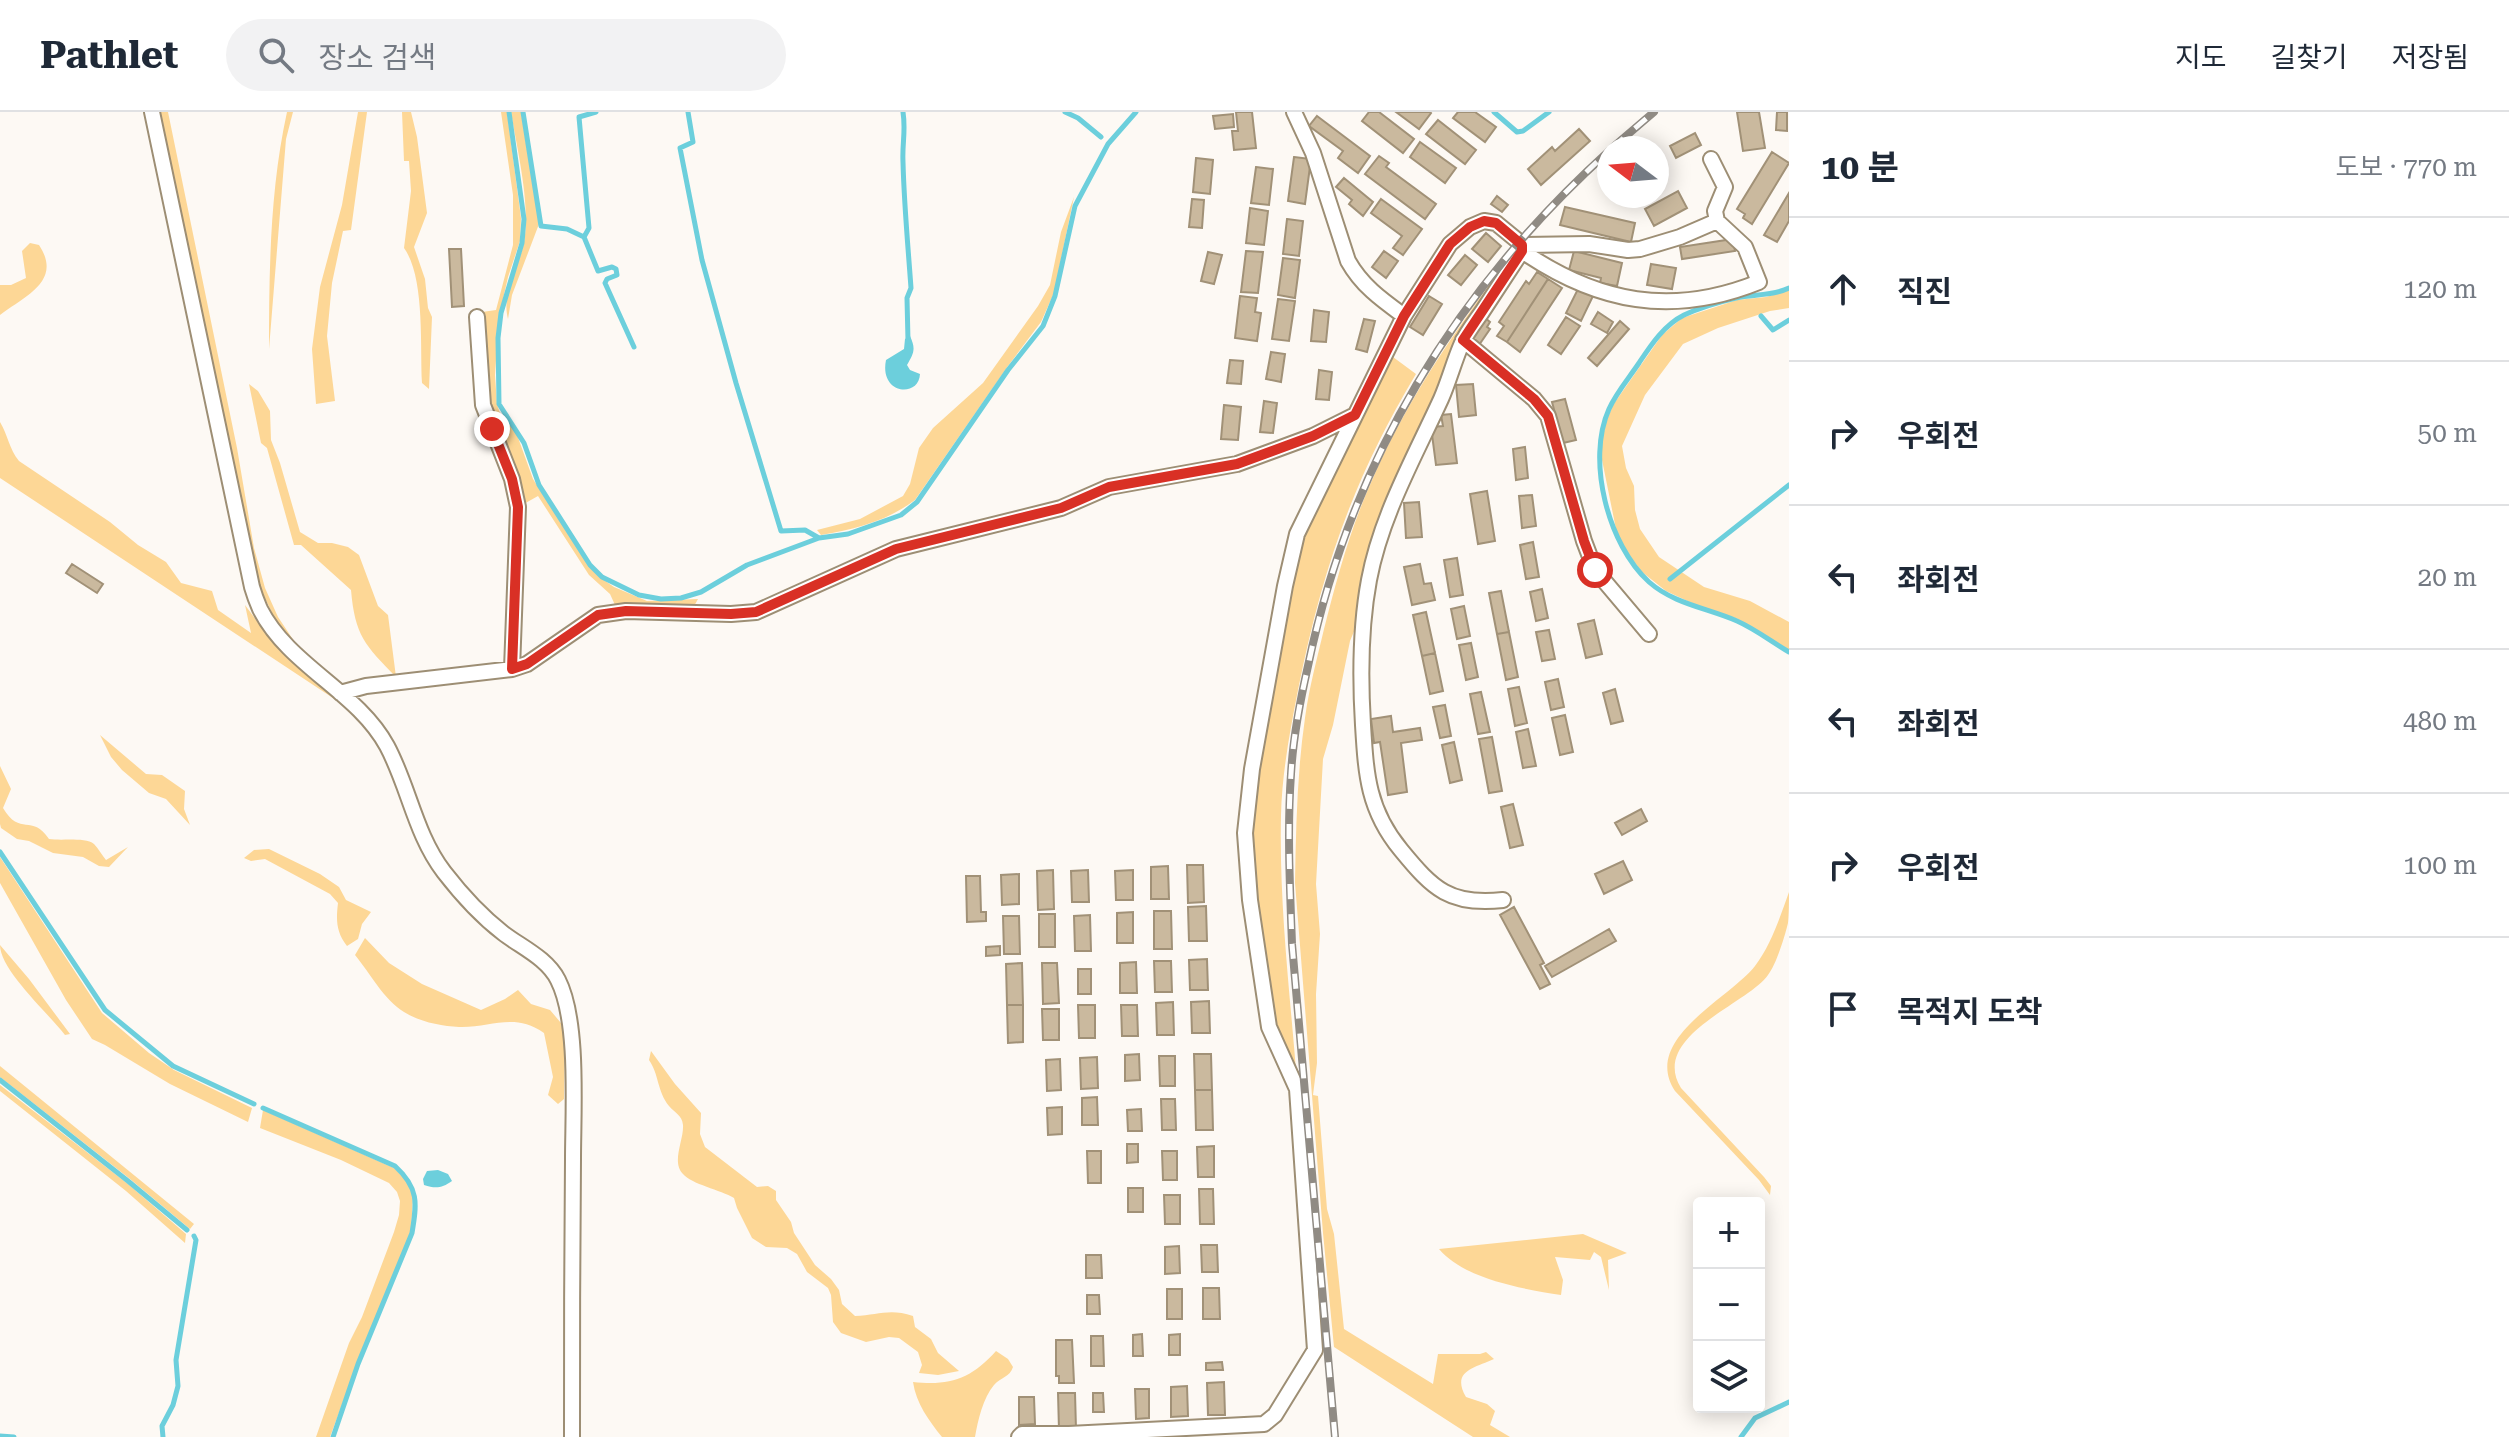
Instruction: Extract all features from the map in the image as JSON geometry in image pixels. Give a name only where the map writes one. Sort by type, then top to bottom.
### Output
[{"type":"street","points":[[152,112],[252,587],[261,611],[299,657],[357,708],[387,745],[421,834],[445,873],[502,933],[541,960],[556,976],[564,994],[573,1083],[572,1437]]},
{"type":"street","points":[[1294,112],[1313,153],[1348,261],[1375,295],[1404,316]]},
{"type":"street","points":[[1019,1437],[1022,1434],[1264,1424],[1275,1415],[1315,1350],[1297,1089],[1269,1027],[1250,900],[1245,833],[1252,769],[1297,534],[1404,316],[1450,244],[1470,227],[1484,221],[1496,223],[1552,271],[1600,292],[1640,300],[1690,301],[1759,282],[1745,247],[1717,221],[1715,211],[1725,187],[1711,159]]},
{"type":"street","points":[[1522,248],[1589,244],[1640,249],[1717,221]]},
{"type":"street","points":[[1503,900],[1477,903],[1452,896],[1435,886],[1416,869],[1378,818],[1371,798],[1360,665],[1369,577],[1411,458],[1441,398],[1463,340],[1522,248]]},
{"type":"street","points":[[477,317],[483,405],[512,479],[518,507],[512,669]]},
{"type":"street","points":[[1463,340],[1534,399],[1548,416],[1595,570],[1649,634]]},
{"type":"street","points":[[340,693],[366,686],[512,669],[527,664],[598,615],[626,611],[756,612],[896,549],[1061,508],[1109,487],[1237,464],[1313,436],[1355,415]]},
{"type":"shaded area","points":[[159,112],[168,112],[237,448],[254,548],[265,588],[278,617],[296,644],[277,623],[259,586]]},
{"type":"shaded area","points":[[287,112],[293,112],[286,139],[269,349],[274,200]]},
{"type":"shaded area","points":[[358,112],[367,112],[351,230],[343,231],[332,283],[327,336],[335,401],[316,404],[312,349],[320,287],[342,205]]},
{"type":"shaded area","points":[[402,112],[411,112],[427,213],[414,247],[425,279],[432,317],[429,389],[422,383],[420,312],[415,276],[404,248],[411,191],[409,161],[404,161]]},
{"type":"shaded area","points":[[501,112],[507,112],[521,218],[520,241],[499,317],[495,375],[500,413],[516,432],[533,479],[589,566],[614,587],[647,601],[698,599],[692,610],[615,605],[610,594],[589,575],[538,496],[522,505],[488,398],[482,312],[496,310],[513,245],[513,195]]},
{"type":"shaded area","points":[[511,112],[521,112],[539,224],[512,295],[508,319],[507,299],[522,252],[526,227],[522,177]]},
{"type":"shaded area","points":[[1074,197],[1054,293],[1041,322],[915,500],[871,523],[821,535],[817,530],[860,519],[903,496],[910,484],[919,448],[933,428],[983,383],[1038,306],[1050,285],[1061,232]]},
{"type":"shaded area","points":[[30,243],[39,245],[45,258],[47,268],[44,278],[30,294],[0,315],[0,285],[11,285],[26,278],[22,251]]},
{"type":"shaded area","points":[[1507,261],[1409,452],[1350,641],[1323,759],[1316,884],[1320,934],[1316,994],[1317,1063],[1313,1095],[1318,1096],[1327,1209],[1334,1234],[1344,1329],[1433,1384],[1438,1354],[1486,1352],[1494,1359],[1467,1372],[1461,1381],[1462,1388],[1466,1397],[1487,1404],[1495,1411],[1490,1425],[1510,1437],[1473,1437],[1334,1347],[1295,883],[1297,800],[1309,696],[1334,591],[1358,515],[1386,449],[1417,393]]},
{"type":"shaded area","points":[[1789,290],[1789,308],[1718,328],[1683,344],[1645,395],[1622,446],[1626,468],[1634,486],[1640,529],[1659,557],[1704,587],[1750,601],[1789,622],[1789,650],[1738,619],[1666,591],[1642,572],[1617,534],[1600,450],[1613,405],[1662,335],[1682,318],[1737,300],[1766,297]]},
{"type":"shaded area","points":[[1393,357],[1416,374],[1357,488],[1329,565],[1307,646],[1285,768],[1281,815],[1282,882],[1297,1082],[1272,1026],[1249,832],[1255,768],[1300,534],[1359,416]]},
{"type":"shaded area","points":[[249,384],[258,391],[270,411],[271,440],[300,532],[318,543],[348,547],[359,555],[378,606],[388,615],[396,677],[363,639],[355,618],[351,590],[301,545],[294,545],[267,448],[261,443]]},
{"type":"shaded area","points":[[0,422],[19,461],[166,562],[181,583],[212,591],[218,610],[251,633],[245,605],[268,636],[342,704],[0,478]]},
{"type":"shaded area","points":[[100,735],[146,774],[162,775],[185,791],[184,809],[190,825],[166,799],[149,793],[122,770]]},
{"type":"shaded area","points":[[0,766],[11,789],[3,808],[15,821],[37,827],[49,839],[90,842],[106,860],[128,847],[109,867],[99,866],[83,857],[53,853],[29,841],[17,839],[0,824]]},
{"type":"shaded area","points":[[269,849],[320,874],[339,887],[346,900],[371,912],[362,924],[358,939],[347,946],[343,941],[338,926],[338,903],[330,894],[265,859],[251,861],[244,858],[254,850]]},
{"type":"shaded area","points":[[0,857],[102,1013],[174,1070],[252,1108],[248,1122],[170,1084],[92,1039],[66,1000],[0,883]]},
{"type":"shaded area","points":[[1789,892],[1788,923],[1768,975],[1689,1037],[1678,1052],[1675,1069],[1681,1088],[1764,1177],[1771,1186],[1770,1195],[1675,1091],[1668,1072],[1670,1054],[1692,1021],[1743,979],[1761,958]]},
{"type":"shaded area","points":[[365,938],[389,963],[422,984],[481,1010],[518,990],[531,1004],[550,1010],[561,1023],[565,1044],[564,1099],[558,1104],[548,1095],[553,1077],[544,1033],[523,1023],[459,1027],[431,1023],[410,1015],[390,1001],[355,955]]},
{"type":"shaded area","points":[[0,945],[70,1034],[65,1035],[16,979],[2,955]]},
{"type":"shaded area","points":[[651,1051],[701,1113],[700,1134],[705,1147],[757,1187],[768,1186],[776,1191],[776,1200],[791,1222],[794,1233],[815,1265],[839,1290],[842,1304],[855,1316],[891,1312],[913,1316],[915,1327],[931,1339],[938,1353],[959,1371],[938,1375],[919,1373],[922,1365],[918,1352],[899,1338],[866,1342],[841,1333],[833,1322],[828,1288],[807,1272],[797,1254],[787,1248],[766,1247],[752,1238],[734,1198],[683,1174],[678,1163],[682,1122],[662,1094],[649,1060]]},
{"type":"shaded area","points":[[0,1066],[194,1224],[190,1229],[0,1077]]},
{"type":"shaded area","points":[[0,1085],[128,1184],[186,1234],[185,1243],[126,1191],[0,1091]]},
{"type":"shaded area","points":[[263,1110],[394,1168],[409,1183],[413,1195],[411,1234],[330,1437],[316,1437],[349,1343],[394,1232],[400,1201],[389,1183],[260,1128]]},
{"type":"shaded area","points":[[1583,1234],[1627,1253],[1608,1260],[1609,1290],[1601,1257],[1594,1252],[1590,1260],[1555,1257],[1563,1280],[1561,1295],[1512,1286],[1479,1275],[1463,1268],[1439,1249]]},
{"type":"shaded area","points":[[996,1351],[1013,1367],[987,1396],[975,1437],[942,1437],[920,1404],[913,1382],[938,1383],[959,1378],[978,1368]]},
{"type":"water","points":[[910,336],[913,351],[907,365],[910,370],[920,374],[913,387],[900,389],[888,380],[886,360],[904,349],[905,339]]},
{"type":"water","points":[[438,1170],[448,1174],[452,1181],[439,1187],[424,1185],[427,1171]]},
{"type":"building","points":[[1236,112],[1252,112],[1256,148],[1234,150],[1232,131],[1238,131]]},
{"type":"building","points":[[1369,112],[1379,112],[1414,139],[1403,153],[1362,121]]},
{"type":"building","points":[[1396,112],[1430,112],[1431,113],[1419,129]]},
{"type":"building","points":[[1458,112],[1475,112],[1496,127],[1485,142],[1453,118]]},
{"type":"building","points":[[1737,112],[1759,112],[1765,148],[1743,151]]},
{"type":"building","points":[[1777,112],[1787,112],[1787,131],[1776,130]]},
{"type":"building","points":[[1233,114],[1234,127],[1215,129],[1213,116]]},
{"type":"building","points":[[1317,116],[1370,156],[1358,173],[1338,158],[1343,151],[1309,126]]},
{"type":"building","points":[[1438,120],[1476,150],[1465,164],[1426,134]]},
{"type":"building","points":[[1579,129],[1590,141],[1541,185],[1528,169],[1552,147],[1555,151]]},
{"type":"building","points":[[1695,133],[1701,145],[1676,158],[1670,146]]},
{"type":"building","points":[[1420,142],[1456,168],[1445,183],[1410,157]]},
{"type":"building","points":[[1772,152],[1789,163],[1752,224],[1737,209]]},
{"type":"building","points":[[1379,156],[1389,163],[1386,167],[1436,204],[1425,219],[1365,174]]},
{"type":"building","points":[[1294,157],[1311,159],[1305,204],[1288,201]]},
{"type":"building","points":[[1196,158],[1213,160],[1210,194],[1193,192]]},
{"type":"building","points":[[1256,167],[1273,169],[1269,205],[1251,203]]},
{"type":"building","points":[[1344,178],[1373,202],[1363,216],[1349,204],[1352,200],[1336,187]]},
{"type":"building","points":[[1678,191],[1687,208],[1654,226],[1645,209],[1669,208],[1669,196]]},
{"type":"building","points":[[1789,193],[1789,221],[1777,242],[1764,235]]},
{"type":"building","points":[[1497,196],[1508,205],[1502,212],[1491,204]]},
{"type":"building","points":[[1192,199],[1204,200],[1202,228],[1189,227]]},
{"type":"building","points":[[1381,199],[1422,229],[1403,255],[1393,248],[1402,236],[1371,213]]},
{"type":"building","points":[[1565,207],[1635,223],[1631,242],[1560,225]]},
{"type":"building","points":[[1250,208],[1268,211],[1264,245],[1246,243]]},
{"type":"building","points":[[1287,219],[1303,221],[1299,256],[1283,254]]},
{"type":"building","points":[[1486,233],[1501,246],[1488,262],[1472,249]]},
{"type":"building","points":[[1733,239],[1735,251],[1682,259],[1680,247]]},
{"type":"building","points":[[449,249],[461,249],[464,306],[452,307]]},
{"type":"building","points":[[1246,251],[1263,252],[1258,293],[1241,292]]},
{"type":"building","points":[[1384,251],[1398,261],[1386,278],[1372,267]]},
{"type":"building","points":[[1574,251],[1622,263],[1617,286],[1600,283],[1601,278],[1569,270]]},
{"type":"building","points":[[1208,252],[1222,255],[1214,284],[1201,281]]},
{"type":"building","points":[[1465,255],[1477,265],[1461,285],[1448,275]]},
{"type":"building","points":[[1283,258],[1300,260],[1295,298],[1278,295]]},
{"type":"building","points":[[1651,264],[1676,268],[1672,289],[1647,285]]},
{"type":"building","points":[[1537,272],[1548,279],[1507,342],[1497,336],[1504,326],[1499,322],[1526,281],[1529,284]]},
{"type":"building","points":[[1548,279],[1562,288],[1520,352],[1507,342]]},
{"type":"building","points":[[1578,289],[1593,296],[1581,321],[1566,313]]},
{"type":"building","points":[[1240,296],[1257,298],[1255,312],[1261,313],[1257,341],[1235,338]]},
{"type":"building","points":[[1429,296],[1442,304],[1423,335],[1410,327]]},
{"type":"building","points":[[1278,299],[1295,301],[1289,341],[1272,339]]},
{"type":"building","points":[[1314,310],[1329,312],[1326,342],[1311,341]]},
{"type":"building","points":[[1598,312],[1613,322],[1607,333],[1591,324]]},
{"type":"building","points":[[1484,317],[1490,322],[1487,327],[1490,329],[1479,345],[1470,338]]},
{"type":"building","points":[[1566,317],[1580,326],[1561,354],[1548,345]]},
{"type":"building","points":[[1364,319],[1375,321],[1367,352],[1356,349]]},
{"type":"building","points":[[1620,321],[1629,329],[1597,366],[1588,358]]},
{"type":"building","points":[[1271,352],[1285,354],[1281,382],[1266,379]]},
{"type":"building","points":[[1230,360],[1243,361],[1241,384],[1227,383]]},
{"type":"building","points":[[1319,370],[1332,372],[1329,400],[1316,399]]},
{"type":"building","points":[[1473,384],[1476,415],[1459,417],[1456,385]]},
{"type":"building","points":[[1565,399],[1576,440],[1563,443],[1552,402]]},
{"type":"building","points":[[1264,401],[1277,403],[1273,433],[1260,432]]},
{"type":"building","points":[[1224,405],[1241,407],[1238,440],[1221,439]]},
{"type":"building","points":[[1451,414],[1457,463],[1436,465],[1431,427],[1443,426],[1441,415]]},
{"type":"building","points":[[1525,447],[1528,478],[1516,480],[1513,449]]},
{"type":"building","points":[[1487,491],[1495,541],[1478,544],[1470,494]]},
{"type":"building","points":[[1532,495],[1536,526],[1522,528],[1519,496]]},
{"type":"building","points":[[1419,502],[1422,537],[1406,538],[1404,503]]},
{"type":"building","points":[[1533,542],[1539,577],[1526,579],[1520,545]]},
{"type":"building","points":[[1457,558],[1463,595],[1450,597],[1444,560]]},
{"type":"building","points":[[72,564],[103,584],[97,593],[66,573]]},
{"type":"building","points":[[1420,564],[1424,584],[1431,583],[1435,600],[1412,605],[1404,567]]},
{"type":"building","points":[[1542,589],[1548,618],[1536,621],[1530,592]]},
{"type":"building","points":[[1501,591],[1509,632],[1497,634],[1489,593]]},
{"type":"building","points":[[1464,606],[1470,636],[1457,639],[1451,609]]},
{"type":"building","points":[[1426,612],[1435,653],[1422,656],[1413,615]]},
{"type":"building","points":[[1594,620],[1602,654],[1586,658],[1578,624]]},
{"type":"building","points":[[1549,630],[1555,659],[1542,661],[1536,632]]},
{"type":"building","points":[[1509,632],[1518,677],[1506,680],[1497,634]]},
{"type":"building","points":[[1471,643],[1478,677],[1466,680],[1459,645]]},
{"type":"building","points":[[1435,653],[1443,691],[1430,694],[1422,656]]},
{"type":"building","points":[[1558,679],[1564,707],[1551,710],[1545,682]]},
{"type":"building","points":[[1519,687],[1527,723],[1515,726],[1508,689]]},
{"type":"building","points":[[1615,689],[1623,721],[1611,724],[1603,693]]},
{"type":"building","points":[[1481,692],[1490,732],[1478,734],[1470,694]]},
{"type":"building","points":[[1445,705],[1451,736],[1440,738],[1433,707]]},
{"type":"building","points":[[1565,715],[1573,752],[1560,755],[1552,718]]},
{"type":"building","points":[[1391,716],[1393,732],[1420,728],[1422,740],[1401,743],[1407,792],[1388,795],[1380,742],[1374,743],[1371,719]]},
{"type":"building","points":[[1528,729],[1536,766],[1523,768],[1516,732]]},
{"type":"building","points":[[1492,737],[1502,791],[1489,793],[1479,739]]},
{"type":"building","points":[[1454,742],[1462,780],[1450,783],[1442,745]]},
{"type":"building","points":[[1513,804],[1523,845],[1510,848],[1501,807]]},
{"type":"building","points":[[1641,809],[1647,821],[1622,835],[1615,823]]},
{"type":"building","points":[[1623,861],[1632,880],[1604,894],[1595,874]]},
{"type":"building","points":[[1187,865],[1203,865],[1204,902],[1188,903]]},
{"type":"building","points":[[1168,866],[1169,899],[1151,899],[1151,867]]},
{"type":"building","points":[[1053,870],[1054,909],[1038,910],[1037,871]]},
{"type":"building","points":[[1088,870],[1089,902],[1072,902],[1071,871]]},
{"type":"building","points":[[1133,870],[1133,900],[1116,900],[1115,871]]},
{"type":"building","points":[[1019,874],[1019,904],[1002,905],[1001,875]]},
{"type":"building","points":[[966,876],[980,876],[981,912],[986,912],[986,921],[967,922]]},
{"type":"building","points":[[1206,906],[1207,941],[1189,941],[1188,907]]},
{"type":"building","points":[[1514,907],[1544,963],[1540,965],[1550,984],[1540,989],[1500,915]]},
{"type":"building","points":[[1154,911],[1171,911],[1172,949],[1154,949]]},
{"type":"building","points":[[1133,912],[1133,943],[1117,943],[1117,913]]},
{"type":"building","points":[[1039,914],[1055,914],[1055,947],[1039,947]]},
{"type":"building","points":[[1090,915],[1091,951],[1075,951],[1074,916]]},
{"type":"building","points":[[1003,916],[1019,916],[1020,954],[1004,954]]},
{"type":"building","points":[[1609,929],[1616,941],[1552,977],[1545,966]]},
{"type":"building","points":[[1000,946],[1000,955],[986,956],[986,947]]},
{"type":"building","points":[[1207,959],[1208,990],[1190,990],[1189,960]]},
{"type":"building","points":[[1154,961],[1171,961],[1172,992],[1155,992]]},
{"type":"building","points":[[1136,962],[1137,993],[1120,993],[1120,963]]},
{"type":"building","points":[[1022,963],[1023,1005],[1007,1005],[1006,964]]},
{"type":"building","points":[[1042,963],[1057,963],[1059,1003],[1043,1004]]},
{"type":"building","points":[[1078,969],[1091,969],[1091,994],[1078,994]]},
{"type":"building","points":[[1209,1001],[1210,1033],[1192,1033],[1191,1002]]},
{"type":"building","points":[[1173,1002],[1174,1035],[1157,1035],[1156,1003]]},
{"type":"building","points":[[1007,1005],[1023,1005],[1023,1042],[1008,1043]]},
{"type":"building","points":[[1078,1005],[1095,1005],[1095,1038],[1079,1038]]},
{"type":"building","points":[[1121,1005],[1137,1005],[1138,1036],[1122,1036]]},
{"type":"building","points":[[1042,1009],[1059,1009],[1059,1040],[1043,1040]]},
{"type":"building","points":[[1139,1054],[1140,1080],[1125,1081],[1125,1055]]},
{"type":"building","points":[[1194,1054],[1211,1054],[1212,1090],[1195,1090]]},
{"type":"building","points":[[1159,1056],[1175,1056],[1175,1086],[1160,1086]]},
{"type":"building","points":[[1097,1057],[1098,1088],[1081,1089],[1080,1058]]},
{"type":"building","points":[[1060,1059],[1061,1090],[1047,1091],[1046,1060]]},
{"type":"building","points":[[1195,1090],[1212,1090],[1213,1130],[1196,1130]]},
{"type":"building","points":[[1097,1097],[1098,1125],[1082,1125],[1082,1098]]},
{"type":"building","points":[[1161,1099],[1175,1099],[1176,1130],[1162,1130]]},
{"type":"building","points":[[1062,1107],[1062,1134],[1048,1135],[1047,1108]]},
{"type":"building","points":[[1141,1109],[1142,1131],[1128,1131],[1127,1110]]},
{"type":"building","points":[[1127,1144],[1138,1144],[1138,1162],[1127,1163]]},
{"type":"building","points":[[1214,1146],[1214,1177],[1198,1177],[1197,1147]]},
{"type":"building","points":[[1087,1151],[1101,1151],[1101,1183],[1088,1183]]},
{"type":"building","points":[[1162,1151],[1177,1151],[1177,1180],[1163,1180]]},
{"type":"building","points":[[1128,1188],[1143,1188],[1143,1212],[1128,1212]]},
{"type":"building","points":[[1199,1189],[1213,1189],[1214,1224],[1200,1224]]},
{"type":"building","points":[[1164,1195],[1180,1195],[1180,1224],[1165,1224]]},
{"type":"building","points":[[1201,1245],[1217,1245],[1218,1272],[1202,1272]]},
{"type":"building","points":[[1179,1246],[1180,1273],[1165,1274],[1165,1247]]},
{"type":"building","points":[[1086,1255],[1101,1255],[1102,1278],[1086,1278]]},
{"type":"building","points":[[1203,1288],[1219,1288],[1220,1319],[1203,1319]]},
{"type":"building","points":[[1167,1289],[1182,1289],[1182,1319],[1167,1319]]},
{"type":"building","points":[[1087,1295],[1099,1295],[1100,1314],[1087,1314]]},
{"type":"building","points":[[1142,1334],[1143,1356],[1133,1356],[1133,1335]]},
{"type":"building","points":[[1180,1334],[1180,1355],[1169,1355],[1169,1335]]},
{"type":"building","points":[[1091,1336],[1103,1336],[1104,1366],[1091,1366]]},
{"type":"building","points":[[1056,1340],[1072,1340],[1074,1383],[1059,1383],[1059,1376],[1056,1376]]},
{"type":"building","points":[[1222,1362],[1223,1370],[1206,1370],[1206,1363]]},
{"type":"building","points":[[1224,1382],[1225,1415],[1208,1415],[1207,1383]]},
{"type":"building","points":[[1187,1386],[1188,1416],[1171,1417],[1171,1387]]},
{"type":"building","points":[[1135,1389],[1149,1389],[1149,1418],[1136,1419]]},
{"type":"building","points":[[1058,1393],[1075,1393],[1076,1429],[1059,1430]]},
{"type":"building","points":[[1093,1393],[1103,1393],[1104,1412],[1093,1412]]},
{"type":"building","points":[[1019,1397],[1034,1397],[1035,1424],[1019,1425]]},
{"type":"waterway","points":[[509,112],[524,219],[522,243],[501,313],[498,338],[499,404],[524,443],[539,485],[590,565],[602,577],[639,595],[661,599],[681,598],[701,592],[747,565],[819,538],[848,534],[901,515],[917,502],[1008,370],[1043,326],[1055,296],[1075,206],[1108,144],[1136,112]]},
{"type":"waterway","points":[[523,112],[541,226],[567,229],[584,237],[589,228],[579,117],[596,112]]},
{"type":"waterway","points":[[688,112],[693,142],[680,148],[702,260],[781,531],[805,530],[819,538]]},
{"type":"waterway","points":[[903,112],[911,288],[907,298],[908,341]]},
{"type":"waterway","points":[[1065,112],[1078,118],[1101,137]]},
{"type":"waterway","points":[[1494,112],[1517,132],[1549,112]]},
{"type":"waterway","points":[[584,237],[598,271],[612,267],[616,269],[617,275],[605,283],[634,347]]},
{"type":"waterway","points":[[1789,288],[1716,303],[1670,324],[1653,343],[1612,403],[1602,430],[1600,452],[1605,501],[1612,524],[1622,547],[1649,582],[1680,601],[1744,624],[1789,652]]},
{"type":"waterway","points":[[1761,316],[1773,330],[1789,320]]},
{"type":"waterway","points":[[1670,579],[1789,485]]},
{"type":"waterway","points":[[0,852],[105,1010],[173,1066],[254,1104]]},
{"type":"waterway","points":[[0,1080],[187,1230]]},
{"type":"waterway","points":[[263,1108],[395,1166],[403,1174],[414,1196],[412,1233],[358,1364],[333,1437]]},
{"type":"waterway","points":[[163,1437],[162,1426],[173,1405],[178,1386],[176,1360],[196,1240],[194,1236]]},
{"type":"waterway","points":[[1741,1437],[1755,1418],[1789,1402]]},
{"type":"waterway","points":[[0,1436],[14,1437]]},
{"type":"railway","points":[[1626,136],[1654,112]]},
{"type":"railway","points":[[1335,1437],[1292,944],[1290,795],[1295,733],[1305,679],[1327,591],[1351,519],[1381,450],[1417,384],[1458,321],[1503,261],[1554,204],[1597,163]]},
{"type":"route","points":[[492,429],[512,479],[518,507],[512,669],[527,664],[598,615],[626,611],[756,612],[896,549],[1061,508],[1109,487],[1237,464],[1313,436],[1355,415],[1404,316],[1450,244],[1470,227],[1484,221],[1496,223],[1522,245],[1522,251],[1463,340],[1534,399],[1548,416],[1595,570]]}]
